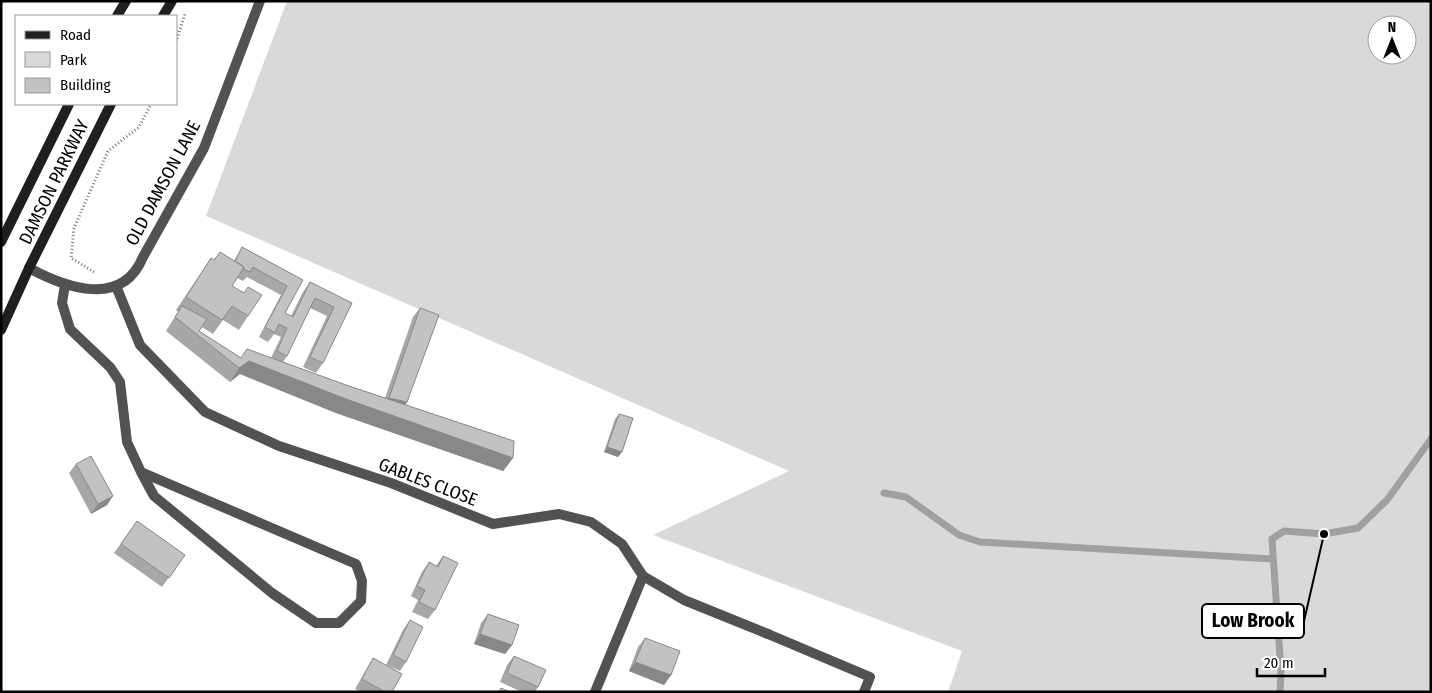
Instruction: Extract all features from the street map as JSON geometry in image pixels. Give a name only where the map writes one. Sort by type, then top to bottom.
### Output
[{"type":"street","points":[[119,15],[126,1]]},
{"type":"street","points":[[164,15],[172,1]]},
{"type":"street","name":"OLD DAMSON LANE","points":[[29,268],[65,285],[82,289],[116,286],[126,282],[138,270],[143,257],[204,148],[260,1]]},
{"type":"street","name":"DAMSON PARKWAY","points":[[1,242],[69,105]]},
{"type":"street","name":"DAMSON PARKWAY","points":[[1,330],[29,268],[110,105]]},
{"type":"street","points":[[65,285],[62,304],[70,328],[110,367],[120,382],[127,442],[141,472],[154,496],[272,593],[316,623],[339,623],[361,601],[362,581],[356,564],[141,472]]},
{"type":"street","name":"GABLES CLOSE","points":[[116,286],[140,345],[205,412],[279,446],[391,483],[493,524],[559,514],[591,522],[622,544],[643,576],[684,600],[870,677],[864,692]]},
{"type":"street","points":[[594,692],[643,576]]},
{"type":"path","points":[[178,36],[186,11]]},
{"type":"path","points":[[96,289],[95,272],[71,258],[74,228],[108,151],[139,127],[150,105]]},
{"type":"green space","points":[[287,1],[1431,1],[1431,692],[948,692],[962,651],[653,535],[789,471],[206,216]]},
{"type":"building","points":[[242,247],[303,280],[285,313],[293,317],[310,282],[352,303],[323,363],[310,357],[334,307],[315,298],[287,356],[277,351],[287,328],[279,324],[275,333],[265,327],[287,286],[253,267],[250,272],[243,269],[244,267],[235,261]]},
{"type":"building","points":[[220,252],[244,267],[232,286],[244,293],[248,287],[262,295],[248,316],[232,306],[222,320],[186,297],[211,258],[214,260]]},
{"type":"building","points":[[182,306],[207,319],[199,331],[241,358],[247,349],[346,385],[514,441],[513,458],[346,399],[249,361],[239,368],[175,317]]},
{"type":"building","points":[[420,308],[439,315],[407,402],[389,398]]},
{"type":"building","points":[[619,414],[633,418],[622,452],[607,447]]},
{"type":"building","points":[[91,456],[113,496],[98,504],[76,464]]},
{"type":"building","points":[[137,521],[185,555],[169,578],[121,544]]},
{"type":"building","points":[[443,556],[458,563],[435,610],[419,602],[425,590],[417,586],[429,562],[438,567]]},
{"type":"building","points":[[488,614],[519,625],[512,645],[480,634]]},
{"type":"building","points":[[410,620],[423,627],[406,662],[393,655]]},
{"type":"building","points":[[645,638],[680,651],[671,675],[635,662]]},
{"type":"building","points":[[514,656],[546,670],[538,687],[507,673]]},
{"type":"building","points":[[373,658],[402,674],[392,692],[385,692],[362,679]]},
{"type":"building","points":[[501,688],[510,692],[499,692]]},
{"type":"waterway","points":[[1280,692],[1281,671],[1272,539],[1284,531],[1324,534],[1358,528],[1387,500],[1431,439]]},
{"type":"waterway","points":[[884,493],[906,497],[959,535],[980,542],[1273,559]]},
{"type":"place","name":"Low Brook","points":[[1324,534]]}]
